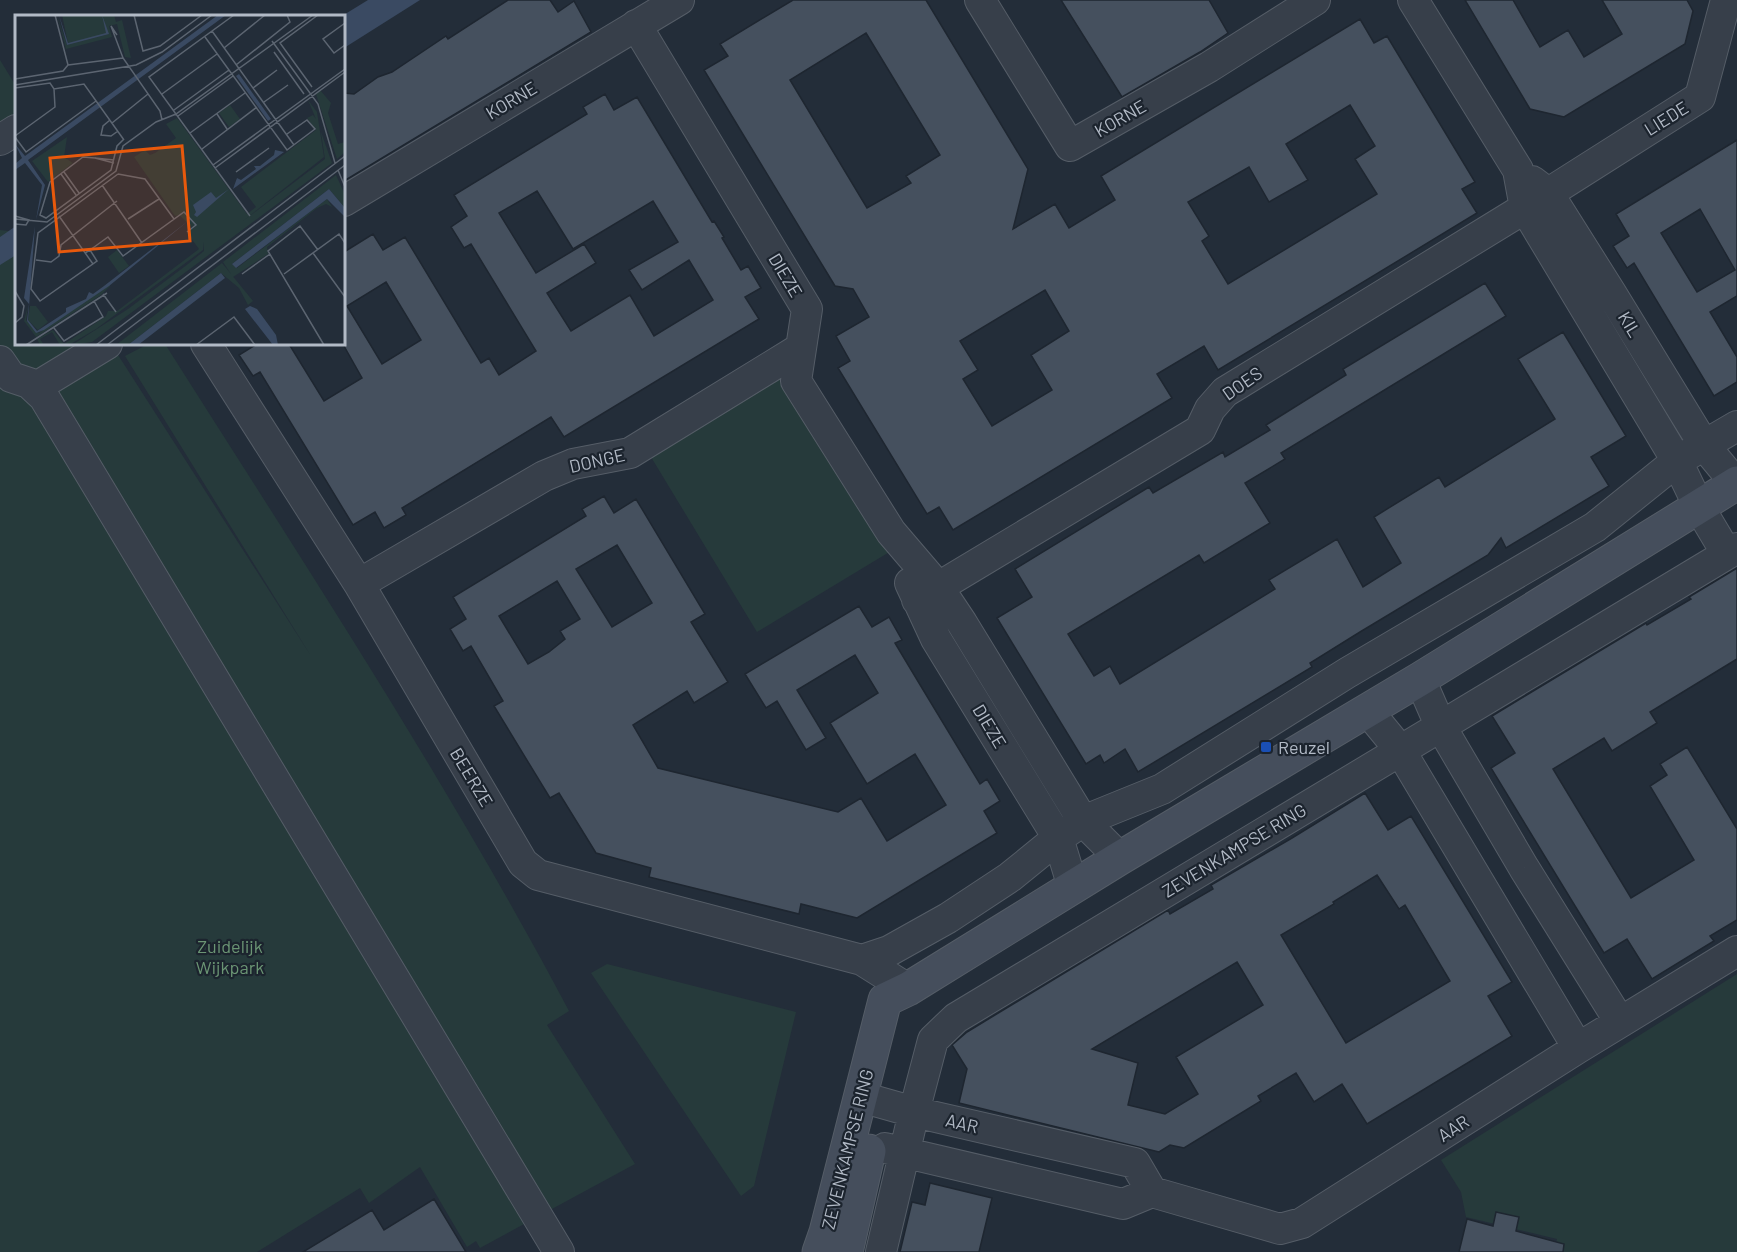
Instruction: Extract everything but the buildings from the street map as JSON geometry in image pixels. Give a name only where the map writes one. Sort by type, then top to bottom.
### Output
[{"type":"main road","points":[[908,989],[1120,858],[1420,680],[1737,484]]},
{"type":"main road","name":"ZEVENKAMPSE RING","points":[[846,1252],[861,1142],[871,1100],[908,989]]},
{"type":"main road","name":"ZEVENKAMPSE RING","points":[[819,1252],[861,1142]]},
{"type":"street","name":"KORNE","points":[[345,200],[679,0]]},
{"type":"street","name":"KORNE","points":[[980,0],[1070,146],[1209,67],[1315,0]]},
{"type":"street","name":"KIL","points":[[1413,0],[1536,200],[1677,461],[1699,507]]},
{"type":"street","name":"LIEDE","points":[[1536,200],[1700,97],[1726,0]]},
{"type":"street","name":"DIEZE","points":[[636,25],[807,309],[796,381],[891,532],[927,594],[1003,689],[1083,821],[1120,858]]},
{"type":"street","points":[[0,140],[15,131]]},
{"type":"street","name":"KIL","points":[[1536,200],[1611,292],[1704,445],[1737,484]]},
{"type":"street","name":"DOES","points":[[927,594],[1200,430],[1210,410],[1225,392],[1536,200]]},
{"type":"street","points":[[0,361],[11,377],[38,386],[105,345]]},
{"type":"street","name":"BEERZE","points":[[207,345],[359,584],[523,863],[538,875],[862,960],[908,989]]},
{"type":"street","name":"DONGE","points":[[359,584],[544,476],[573,464],[630,453],[801,348]]},
{"type":"street","points":[[29,383],[44,397],[559,1252]]},
{"type":"street","points":[[862,960],[890,951],[948,918],[1010,877],[1083,821],[1162,789],[1338,679],[1596,527],[1677,461],[1737,426]]},
{"type":"street","name":"ZEVENKAMPSE RING","points":[[881,1252],[933,1040],[956,1018],[1732,551],[1699,507]]},
{"type":"street","name":"DIEZE","points":[[927,594],[936,639],[1058,838],[1073,887]]},
{"type":"street","points":[[1420,680],[1440,725],[1524,868],[1620,1022]]},
{"type":"street","points":[[1368,711],[1400,750],[1578,1048]]},
{"type":"street","name":"AAR","points":[[871,1100],[1135,1163],[1152,1192],[1280,1229],[1302,1223],[1578,1048],[1737,951]]},
{"type":"street","points":[[861,1142],[1123,1204],[1152,1192]]},
{"type":"green space","points":[[0,60],[15,84],[15,113],[0,123]]},
{"type":"green space","name":"Zuidelijk Wijkpark","points":[[0,230],[15,232],[15,345],[112,345],[311,656],[125,356],[146,345],[166,345],[373,673],[474,841],[569,1011],[547,1025],[635,1164],[480,1248],[476,1241],[467,1247],[420,1167],[369,1203],[360,1188],[257,1252],[0,1252]]},
{"type":"green space","points":[[779,373],[891,551],[757,632],[648,452]]},
{"type":"green space","points":[[607,964],[796,1012],[754,1186],[741,1196],[591,973]]},
{"type":"green space","points":[[1737,974],[1737,1252],[1554,1252],[1557,1239],[1466,1217],[1461,1192],[1441,1160]]},
{"type":"water","points":[[368,0],[420,0],[345,47],[344,15]]},
{"type":"water","points":[[15,227],[15,256],[0,265],[0,237]]},
{"type":"place","name":"Reuzel","points":[[1266,747]]}]
